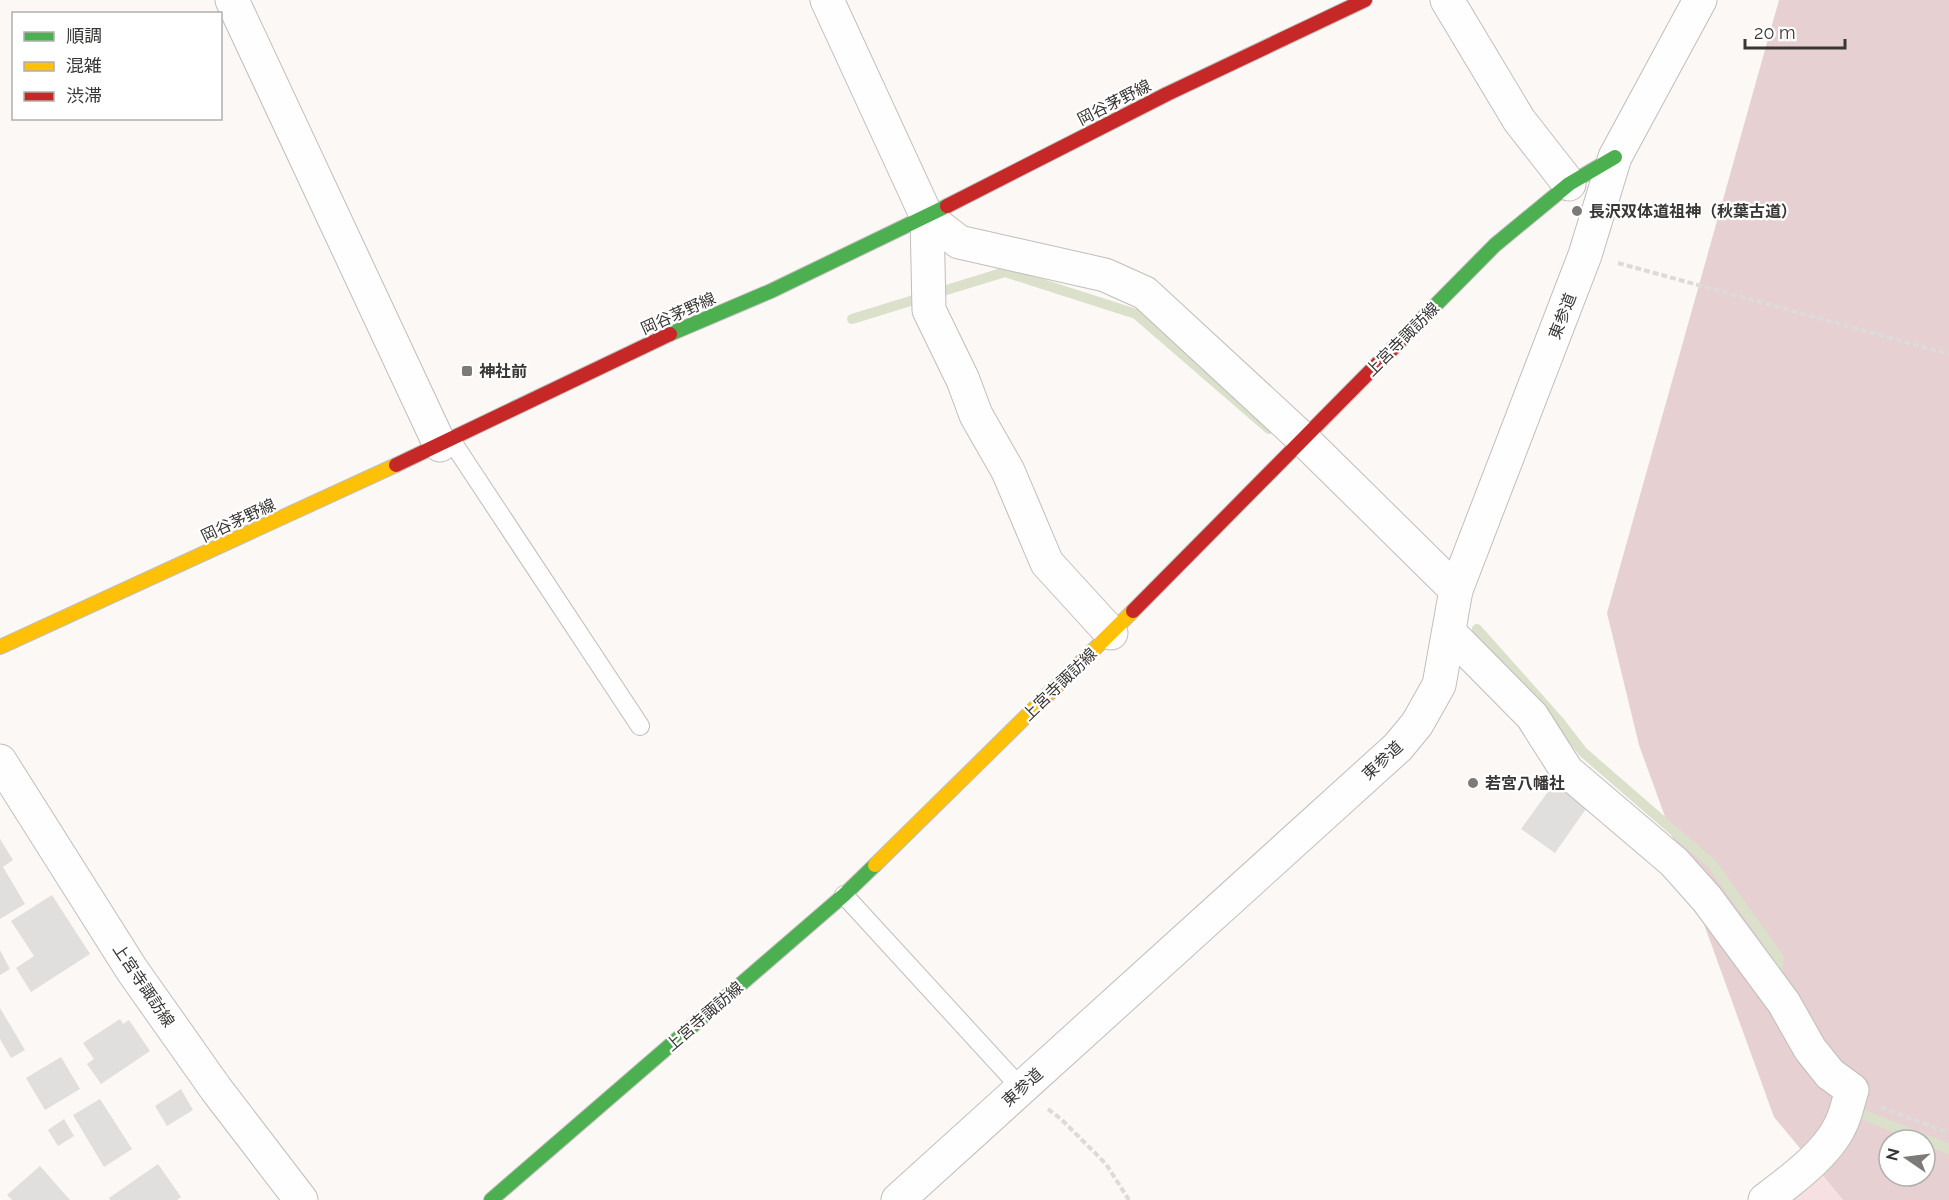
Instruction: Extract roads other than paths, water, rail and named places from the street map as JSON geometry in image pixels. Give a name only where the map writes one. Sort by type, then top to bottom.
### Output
[{"type":"street","points":[[232,0],[446,443]]},
{"type":"street","points":[[827,0],[927,217],[929,310],[963,380],[976,416],[1008,471],[1047,563],[1111,633]]},
{"type":"street","name":"岡谷茅野線","points":[[0,647],[446,443],[652,342],[771,291],[927,217],[1167,94],[1365,0]]},
{"type":"street","points":[[1447,0],[1519,120],[1569,184]]},
{"type":"street","name":"東参道","points":[[898,1200],[1398,747],[1417,724],[1439,685],[1456,590],[1585,255],[1615,157],[1700,0]]},
{"type":"street","name":"上宮寺諏訪線","points":[[491,1200],[844,894],[1111,633],[1495,245],[1569,184],[1615,157]]},
{"type":"street","points":[[927,217],[959,242],[1105,275],[1145,293],[1303,439],[1456,590]]},
{"type":"street","points":[[1449,632],[1532,716],[1567,771],[1674,862],[1707,899],[1784,1003],[1810,1048],[1830,1074],[1852,1090],[1840,1127],[1825,1147],[1792,1180],[1765,1200]]},
{"type":"street","name":"上宮寺諏訪線","points":[[0,761],[132,970],[216,1089],[301,1200]]},
{"type":"lane","points":[[446,443],[640,726]]},
{"type":"lane","points":[[844,894],[1021,1089]]},
{"type":"waterway","points":[[852,319],[1005,272],[1136,314],[1269,429]]},
{"type":"waterway","points":[[1477,629],[1559,721],[1583,752],[1712,864],[1779,958],[1775,978]]},
{"type":"waterway","points":[[1851,1106],[1864,1115],[1949,1149]]},
{"type":"place","name":"長沢双体道祖神（秋葉古道）","points":[[1577,211]]},
{"type":"place","name":"神社前","points":[[467,371]]},
{"type":"place","name":"若宮八幡社","points":[[1473,783]]}]
